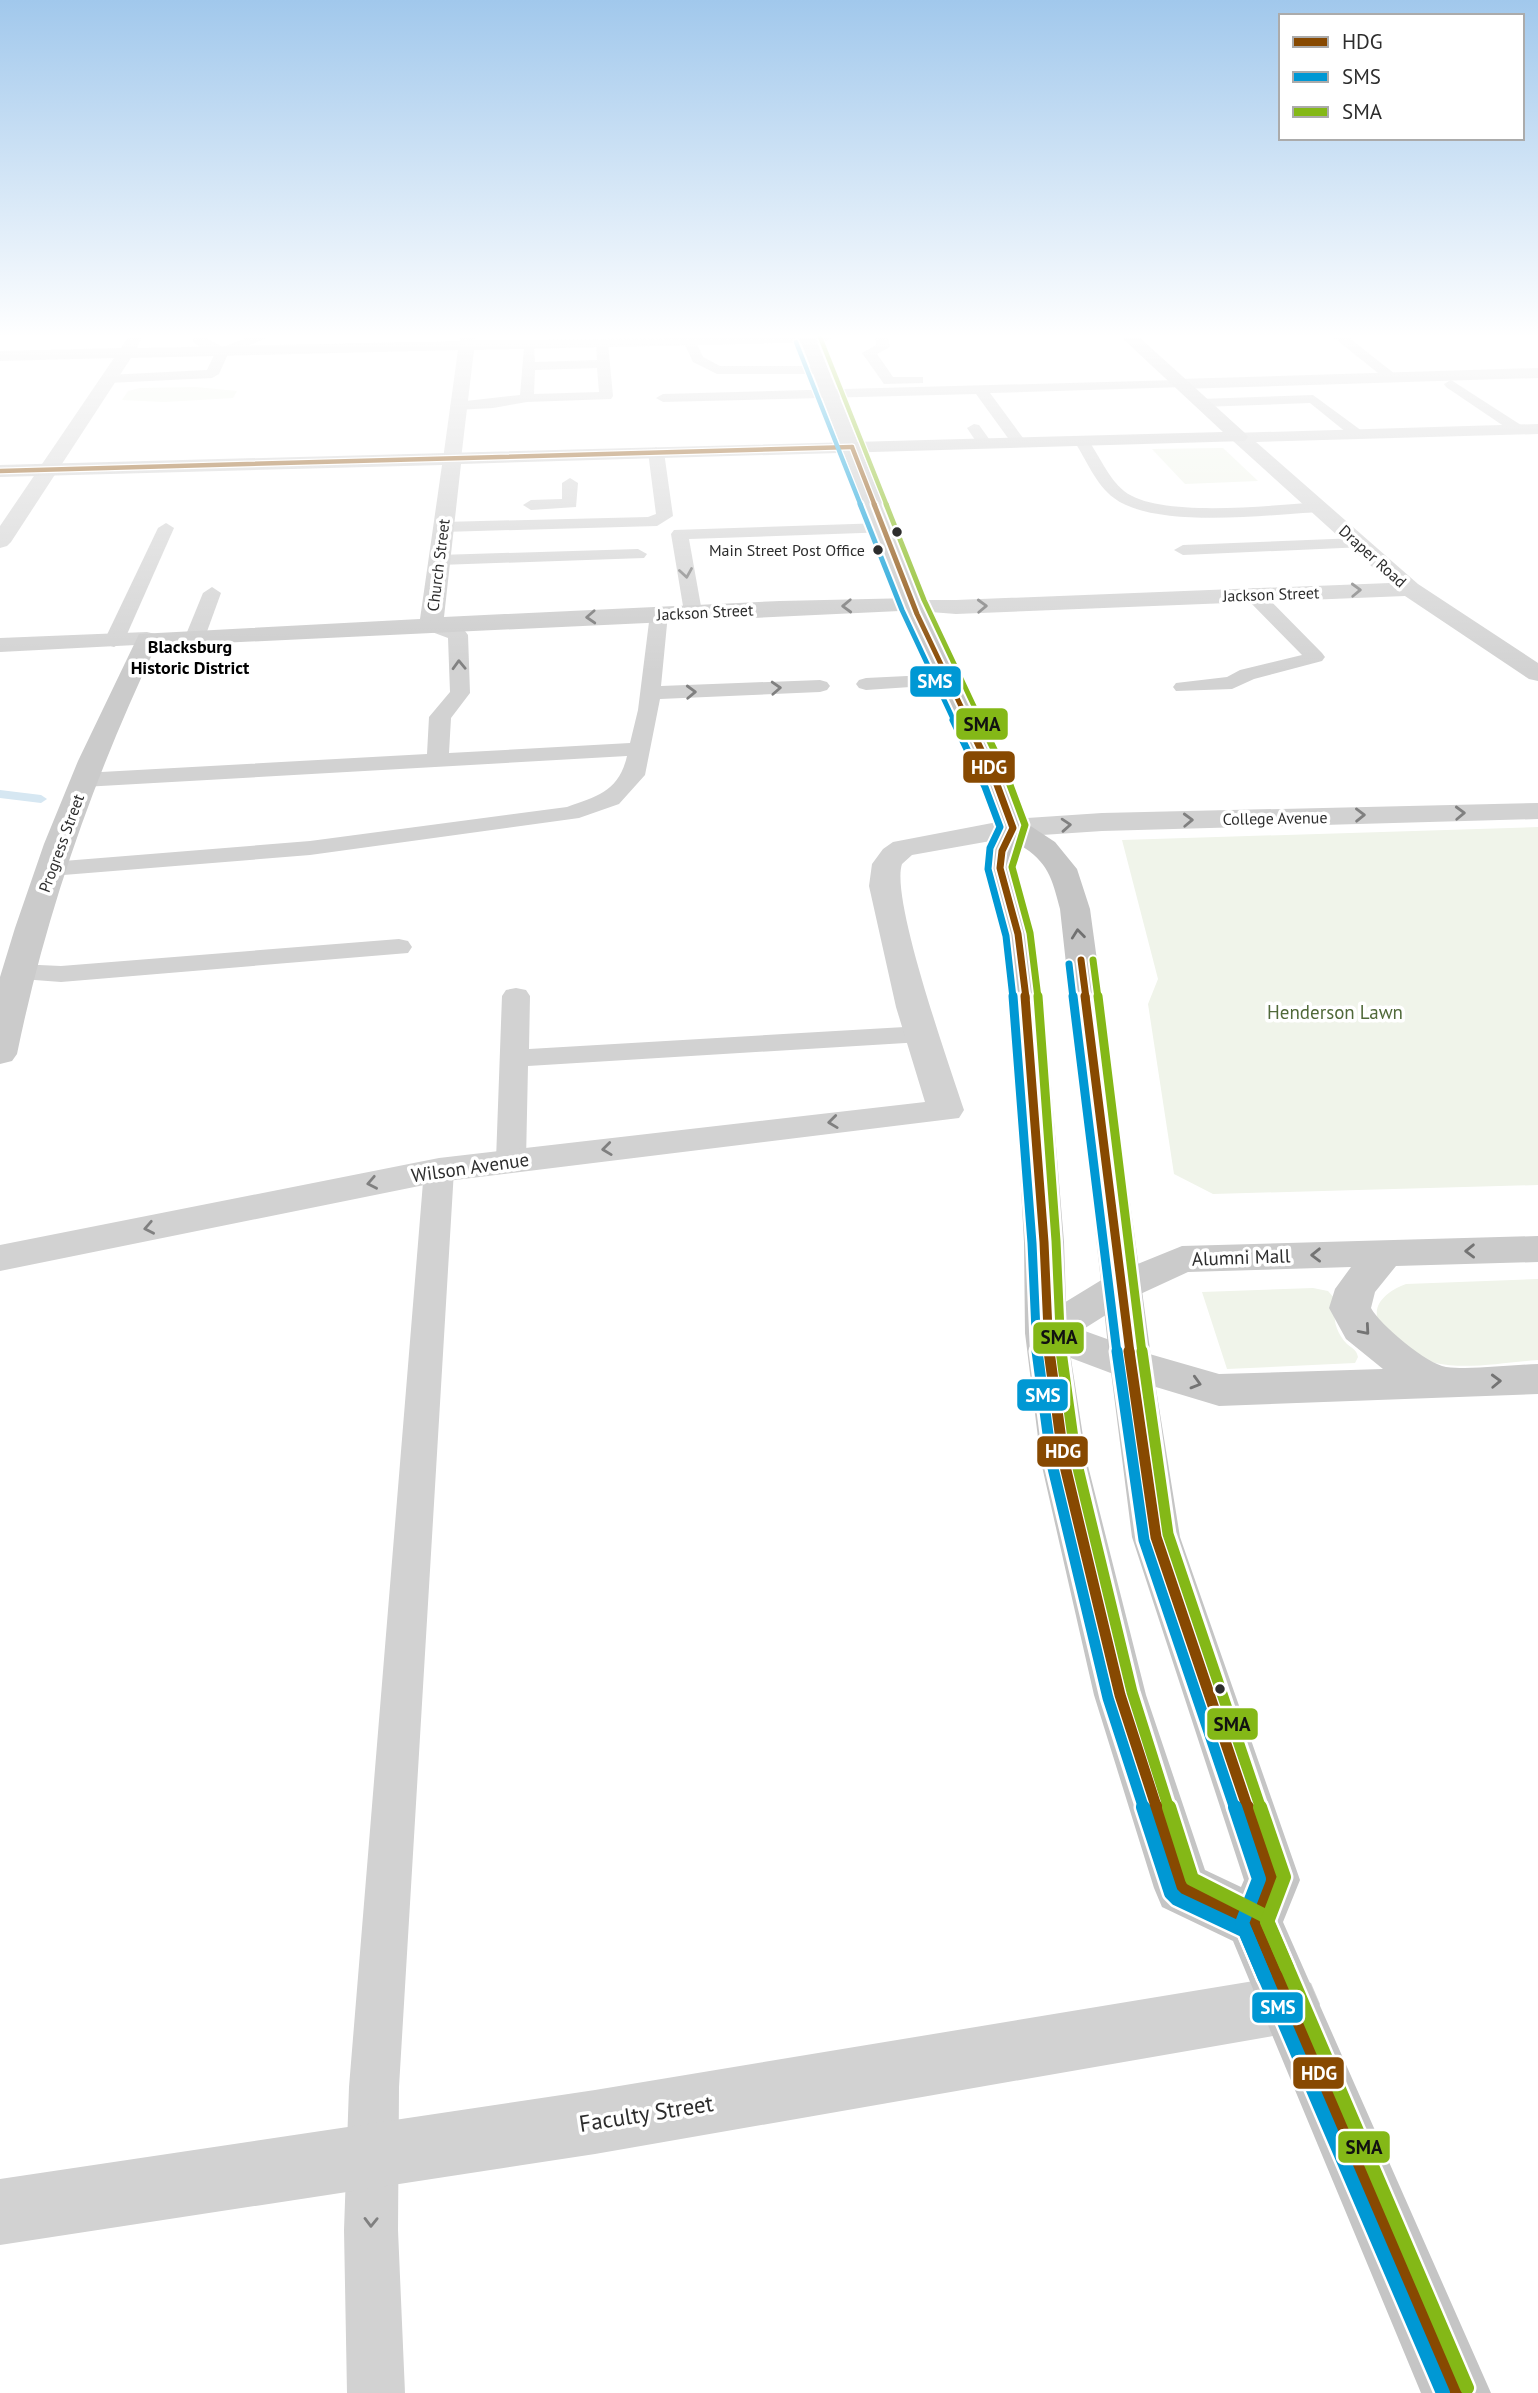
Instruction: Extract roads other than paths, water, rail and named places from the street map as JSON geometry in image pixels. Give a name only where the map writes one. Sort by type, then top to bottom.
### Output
[{"type":"main road","points":[[853,449],[913,605],[996,782],[1013,828],[1045,848],[1066,875],[1075,909],[1131,1364],[1156,1537],[1272,1880],[1254,1922]]},
{"type":"main road","points":[[1013,828],[1002,851],[1000,868],[1018,934],[1029,1027],[1044,1242],[1046,1333],[1064,1462],[1120,1695],[1182,1888],[1254,1922],[1456,2393]]},
{"type":"street","points":[[0,542],[62,449]]},
{"type":"street","name":"Church Street","points":[[431,625],[439,560],[452,514],[453,449]]},
{"type":"street","points":[[0,471],[452,458],[569,469],[656,453],[797,449]]},
{"type":"street","name":"Draper Road","points":[[1252,449],[1409,589],[1538,674]]},
{"type":"street","name":"Jackson Street","points":[[0,645],[693,612],[913,605],[956,607],[1409,589]]},
{"type":"street","name":"Progress Street","points":[[0,1054],[9,972],[51,869],[83,780],[147,639]]},
{"type":"street","name":"College Avenue","points":[[922,1034],[884,886],[883,872],[889,856],[903,848],[1013,828],[1111,822],[1538,811]]},
{"type":"street","name":"Wilson Avenue","points":[[0,1258],[439,1170],[946,1110],[922,1034]]},
{"type":"street","name":"Alumni Mall","points":[[1046,1333],[1122,1286],[1182,1258],[1538,1249]]},
{"type":"street","points":[[1385,1253],[1355,1289],[1350,1308],[1361,1329],[1386,1351],[1437,1383]]},
{"type":"street","points":[[1046,1333],[1131,1364],[1219,1390],[1538,1379]]},
{"type":"street","name":"Faculty Street","points":[[0,2211],[595,2122],[1290,2004]]},
{"type":"lane","points":[[1087,449],[1118,495],[1130,503],[1148,508],[1178,512],[1319,507]]},
{"type":"lane","points":[[452,514],[651,522],[665,516],[656,453]]},
{"type":"lane","points":[[516,506],[570,504],[569,469]]},
{"type":"lane","points":[[114,641],[166,528]]},
{"type":"lane","points":[[693,612],[680,534],[884,528]]},
{"type":"lane","points":[[1183,550],[1358,543]]},
{"type":"lane","points":[[439,560],[638,554]]},
{"type":"lane","points":[[195,637],[212,593]]},
{"type":"lane","points":[[1182,687],[1232,683],[1247,674],[1315,657],[1253,594]]},
{"type":"lane","points":[[51,869],[310,848],[571,813],[611,799],[634,775],[641,749],[659,614]]},
{"type":"lane","points":[[431,625],[458,635],[460,693],[440,718],[438,760]]},
{"type":"lane","points":[[866,684],[948,680]]},
{"type":"lane","points":[[650,693],[820,686]]},
{"type":"lane","points":[[83,780],[641,749]]},
{"type":"lane","points":[[9,972],[61,974],[399,947]]},
{"type":"lane","points":[[511,1160],[516,996]]},
{"type":"lane","points":[[514,1058],[922,1034]]},
{"type":"lane","points":[[376,2393],[371,2230],[374,2087],[439,1170]]},
{"type":"waterway","points":[[0,794],[41,799]]},
{"type":"place","name":"Main Street Post Office","points":[[878,550]]},
{"type":"district","name":"Blacksburg Historic District","points":[[190,656]]},
{"type":"park label","name":"Henderson Lawn","points":[[1335,1012]]}]
